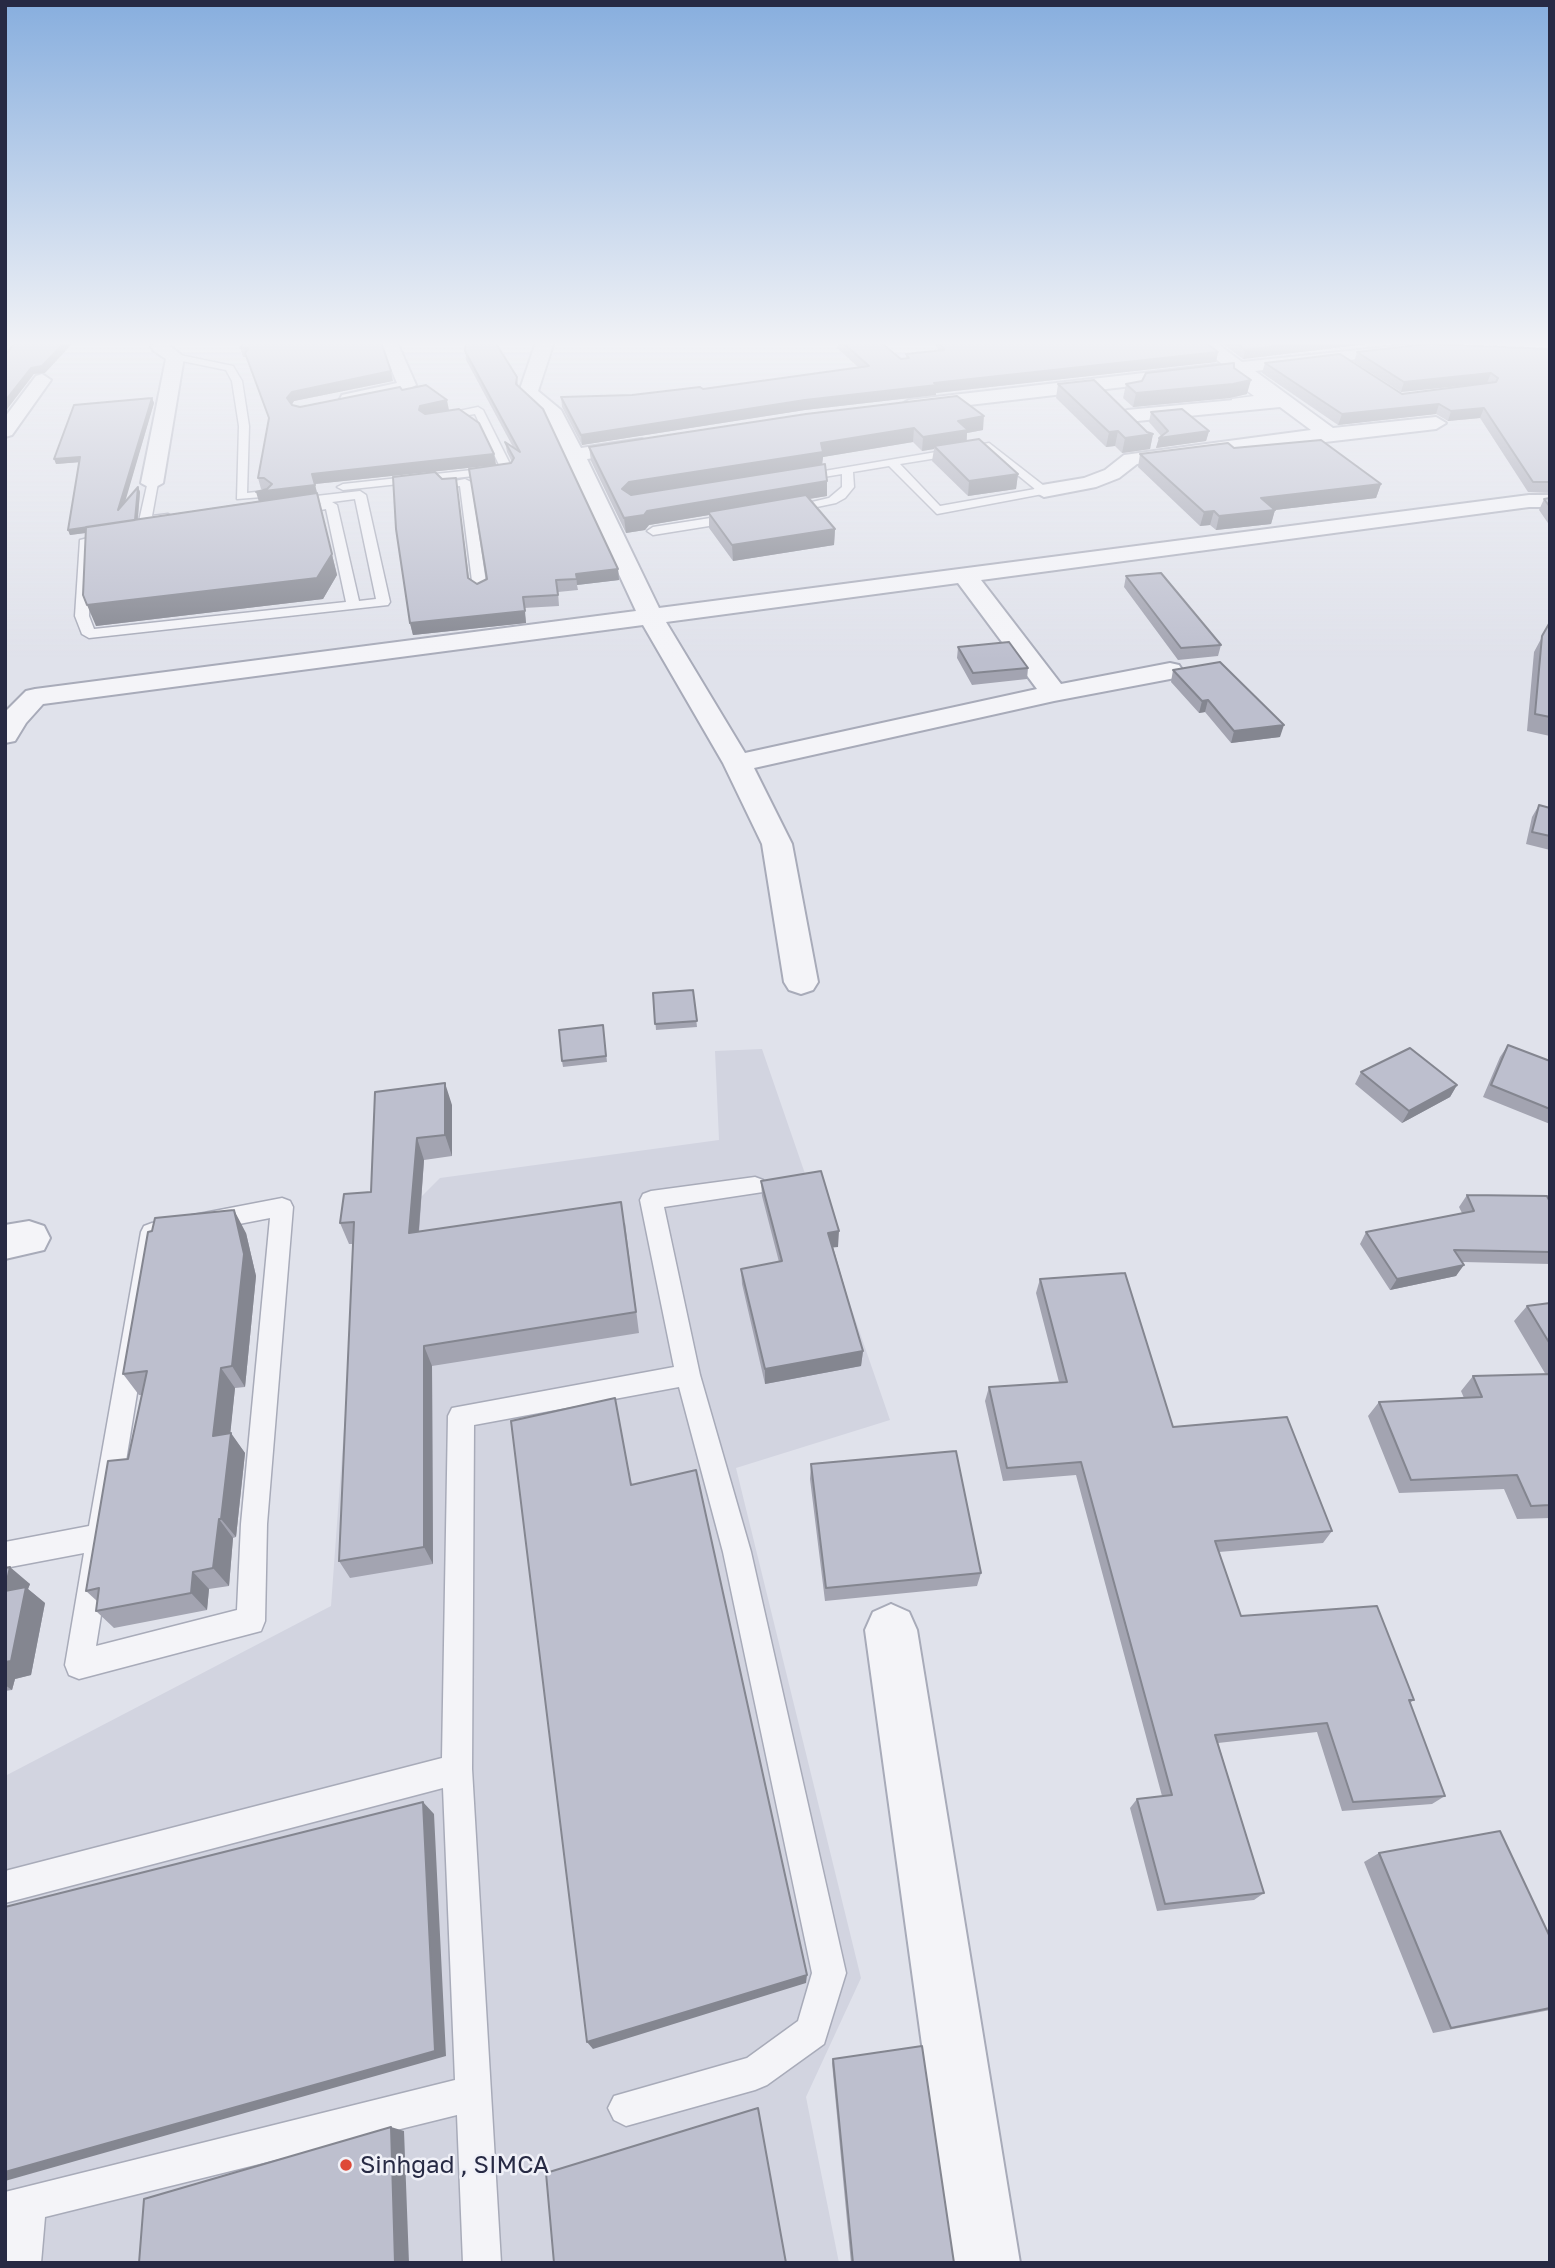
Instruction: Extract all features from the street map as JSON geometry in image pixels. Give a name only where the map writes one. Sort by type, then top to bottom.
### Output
[{"type":"street","points":[[152,483],[156,448]]},
{"type":"street","points":[[571,448],[651,617],[737,764],[777,844],[801,982]]},
{"type":"street","points":[[575,455],[623,448]]},
{"type":"street","points":[[1044,491],[1112,474],[1131,459],[1223,448]]},
{"type":"street","points":[[5,735],[14,719],[35,697],[1530,501],[1550,501]]},
{"type":"street","points":[[965,577],[1054,693]]},
{"type":"street","points":[[737,764],[1054,693],[1170,671]]},
{"type":"street","points":[[891,1630],[986,2263]]},
{"type":"lane","points":[[243,448],[242,497],[507,470],[496,448]]},
{"type":"lane","points":[[783,480],[979,448]]},
{"type":"lane","points":[[991,448],[1044,491]]},
{"type":"lane","points":[[892,463],[937,510],[1044,491]]},
{"type":"lane","points":[[774,511],[832,501],[848,487],[847,471]]},
{"type":"lane","points":[[240,509],[465,482],[480,589]]},
{"type":"lane","points":[[152,483],[145,521],[186,516]]},
{"type":"lane","points":[[175,527],[86,540],[82,616],[89,634],[383,602],[360,495]]},
{"type":"lane","points":[[279,512],[331,505],[353,605]]},
{"type":"lane","points":[[653,531],[747,516]]},
{"type":"lane","points":[[626,2108],[755,2073],[812,2032],[829,1973],[737,1552],[688,1375],[651,1200],[755,1186]]},
{"type":"lane","points":[[282,1207],[254,1524],[251,1620],[79,1665],[99,1536],[152,1232],[282,1207]]},
{"type":"lane","points":[[482,2263],[457,1769],[461,1416],[688,1375]]},
{"type":"lane","points":[[5,1555],[99,1536]]},
{"type":"lane","points":[[5,1887],[457,1769]]},
{"type":"lane","points":[[22,2263],[17,2207],[473,2093]]},
{"type":"shaded area","points":[[762,1049],[890,1420],[736,1468],[861,1978],[806,2097],[839,2263],[5,2263],[5,1776],[331,1606],[356,1262],[440,1178],[719,1140],[715,1051]]},
{"type":"building","points":[[58,448],[137,448],[118,510],[138,487],[135,520],[68,530],[80,457],[54,459]]},
{"type":"building","points":[[264,448],[491,448],[494,454],[312,474],[315,485],[256,492],[267,489],[272,484],[264,478],[258,478]]},
{"type":"building","points":[[508,448],[520,452],[518,448],[561,448],[618,569],[576,574],[577,579],[556,580],[558,595],[523,597],[525,611],[410,623],[396,529],[393,477],[435,472],[442,479],[456,478],[468,578],[477,584],[487,579],[469,469],[511,463],[514,458]]},
{"type":"building","points":[[589,448],[822,448],[823,452],[629,482],[622,489],[631,495],[825,464],[827,481],[647,511],[644,515],[624,518]]},
{"type":"building","points":[[936,448],[989,448],[1018,474],[969,481]]},
{"type":"building","points":[[1189,448],[1332,448],[1381,484],[1261,498],[1275,510],[1219,516],[1214,511],[1204,512],[1140,454]]},
{"type":"building","points":[[1510,448],[1550,448],[1550,482],[1533,482]]},
{"type":"building","points":[[317,493],[332,554],[317,578],[87,605],[83,595],[86,527]]},
{"type":"building","points":[[806,495],[835,529],[732,545],[708,512]]},
{"type":"building","points":[[1161,573],[1221,645],[1181,648],[1126,576]]},
{"type":"building","points":[[1550,622],[1550,717],[1535,714],[1542,636]]},
{"type":"building","points":[[1009,642],[1028,668],[973,673],[958,647]]},
{"type":"building","points":[[1220,662],[1284,725],[1234,731],[1208,700],[1202,701],[1173,670]]},
{"type":"building","points":[[1539,805],[1550,808],[1550,836],[1532,832]]},
{"type":"building","points":[[693,990],[697,1021],[655,1024],[653,993]]},
{"type":"building","points":[[603,1025],[606,1056],[562,1061],[559,1030]]},
{"type":"building","points":[[1508,1045],[1550,1061],[1550,1109],[1491,1085]]},
{"type":"building","points":[[1410,1048],[1457,1085],[1409,1111],[1361,1072]]},
{"type":"building","points":[[445,1083],[445,1135],[417,1138],[409,1233],[621,1202],[636,1312],[424,1346],[424,1547],[339,1561],[354,1222],[340,1223],[344,1194],[371,1192],[375,1092]]},
{"type":"building","points":[[821,1171],[839,1231],[828,1233],[863,1351],[765,1369],[741,1269],[782,1261],[761,1181]]},
{"type":"building","points":[[1467,1195],[1547,1196],[1550,1202],[1550,1252],[1454,1250],[1464,1265],[1397,1279],[1366,1232],[1474,1211]]},
{"type":"building","points":[[234,1210],[244,1254],[232,1366],[221,1368],[213,1436],[231,1433],[213,1568],[193,1572],[191,1593],[96,1611],[99,1588],[86,1591],[108,1461],[128,1459],[147,1371],[123,1374],[148,1232],[152,1231],[155,1218]]},
{"type":"building","points":[[1125,1273],[1173,1427],[1287,1417],[1332,1531],[1215,1541],[1241,1616],[1377,1606],[1414,1700],[1409,1700],[1445,1796],[1353,1802],[1327,1723],[1215,1735],[1264,1893],[1165,1904],[1137,1799],[1172,1795],[1081,1462],[1007,1468],[989,1387],[1067,1382],[1040,1279]]},
{"type":"building","points":[[1550,1303],[1550,1344],[1527,1306]]},
{"type":"building","points":[[1550,1374],[1550,1505],[1531,1506],[1517,1475],[1411,1480],[1379,1402],[1482,1397],[1473,1376]]},
{"type":"building","points":[[615,1398],[631,1485],[696,1470],[807,1975],[587,2042],[511,1421]]},
{"type":"building","points":[[956,1451],[981,1573],[826,1588],[811,1464]]},
{"type":"building","points":[[10,1567],[5,1590],[5,1568]]},
{"type":"building","points":[[26,1587],[11,1661],[5,1662],[5,1591]]},
{"type":"building","points":[[423,1802],[435,2051],[5,2172],[5,1907]]},
{"type":"building","points":[[1500,1831],[1550,1937],[1550,2008],[1451,2028],[1379,1853]]},
{"type":"building","points":[[922,2046],[954,2263],[853,2263],[833,2059]]},
{"type":"building","points":[[758,2108],[786,2263],[554,2263],[546,2173]]},
{"type":"building","name":"Sinhgad , SIMCA","points":[[391,2127],[395,2263],[139,2263],[144,2199]]},
{"type":"place","name":"Sinhgad , SIMCA","points":[[346,2165]]}]
